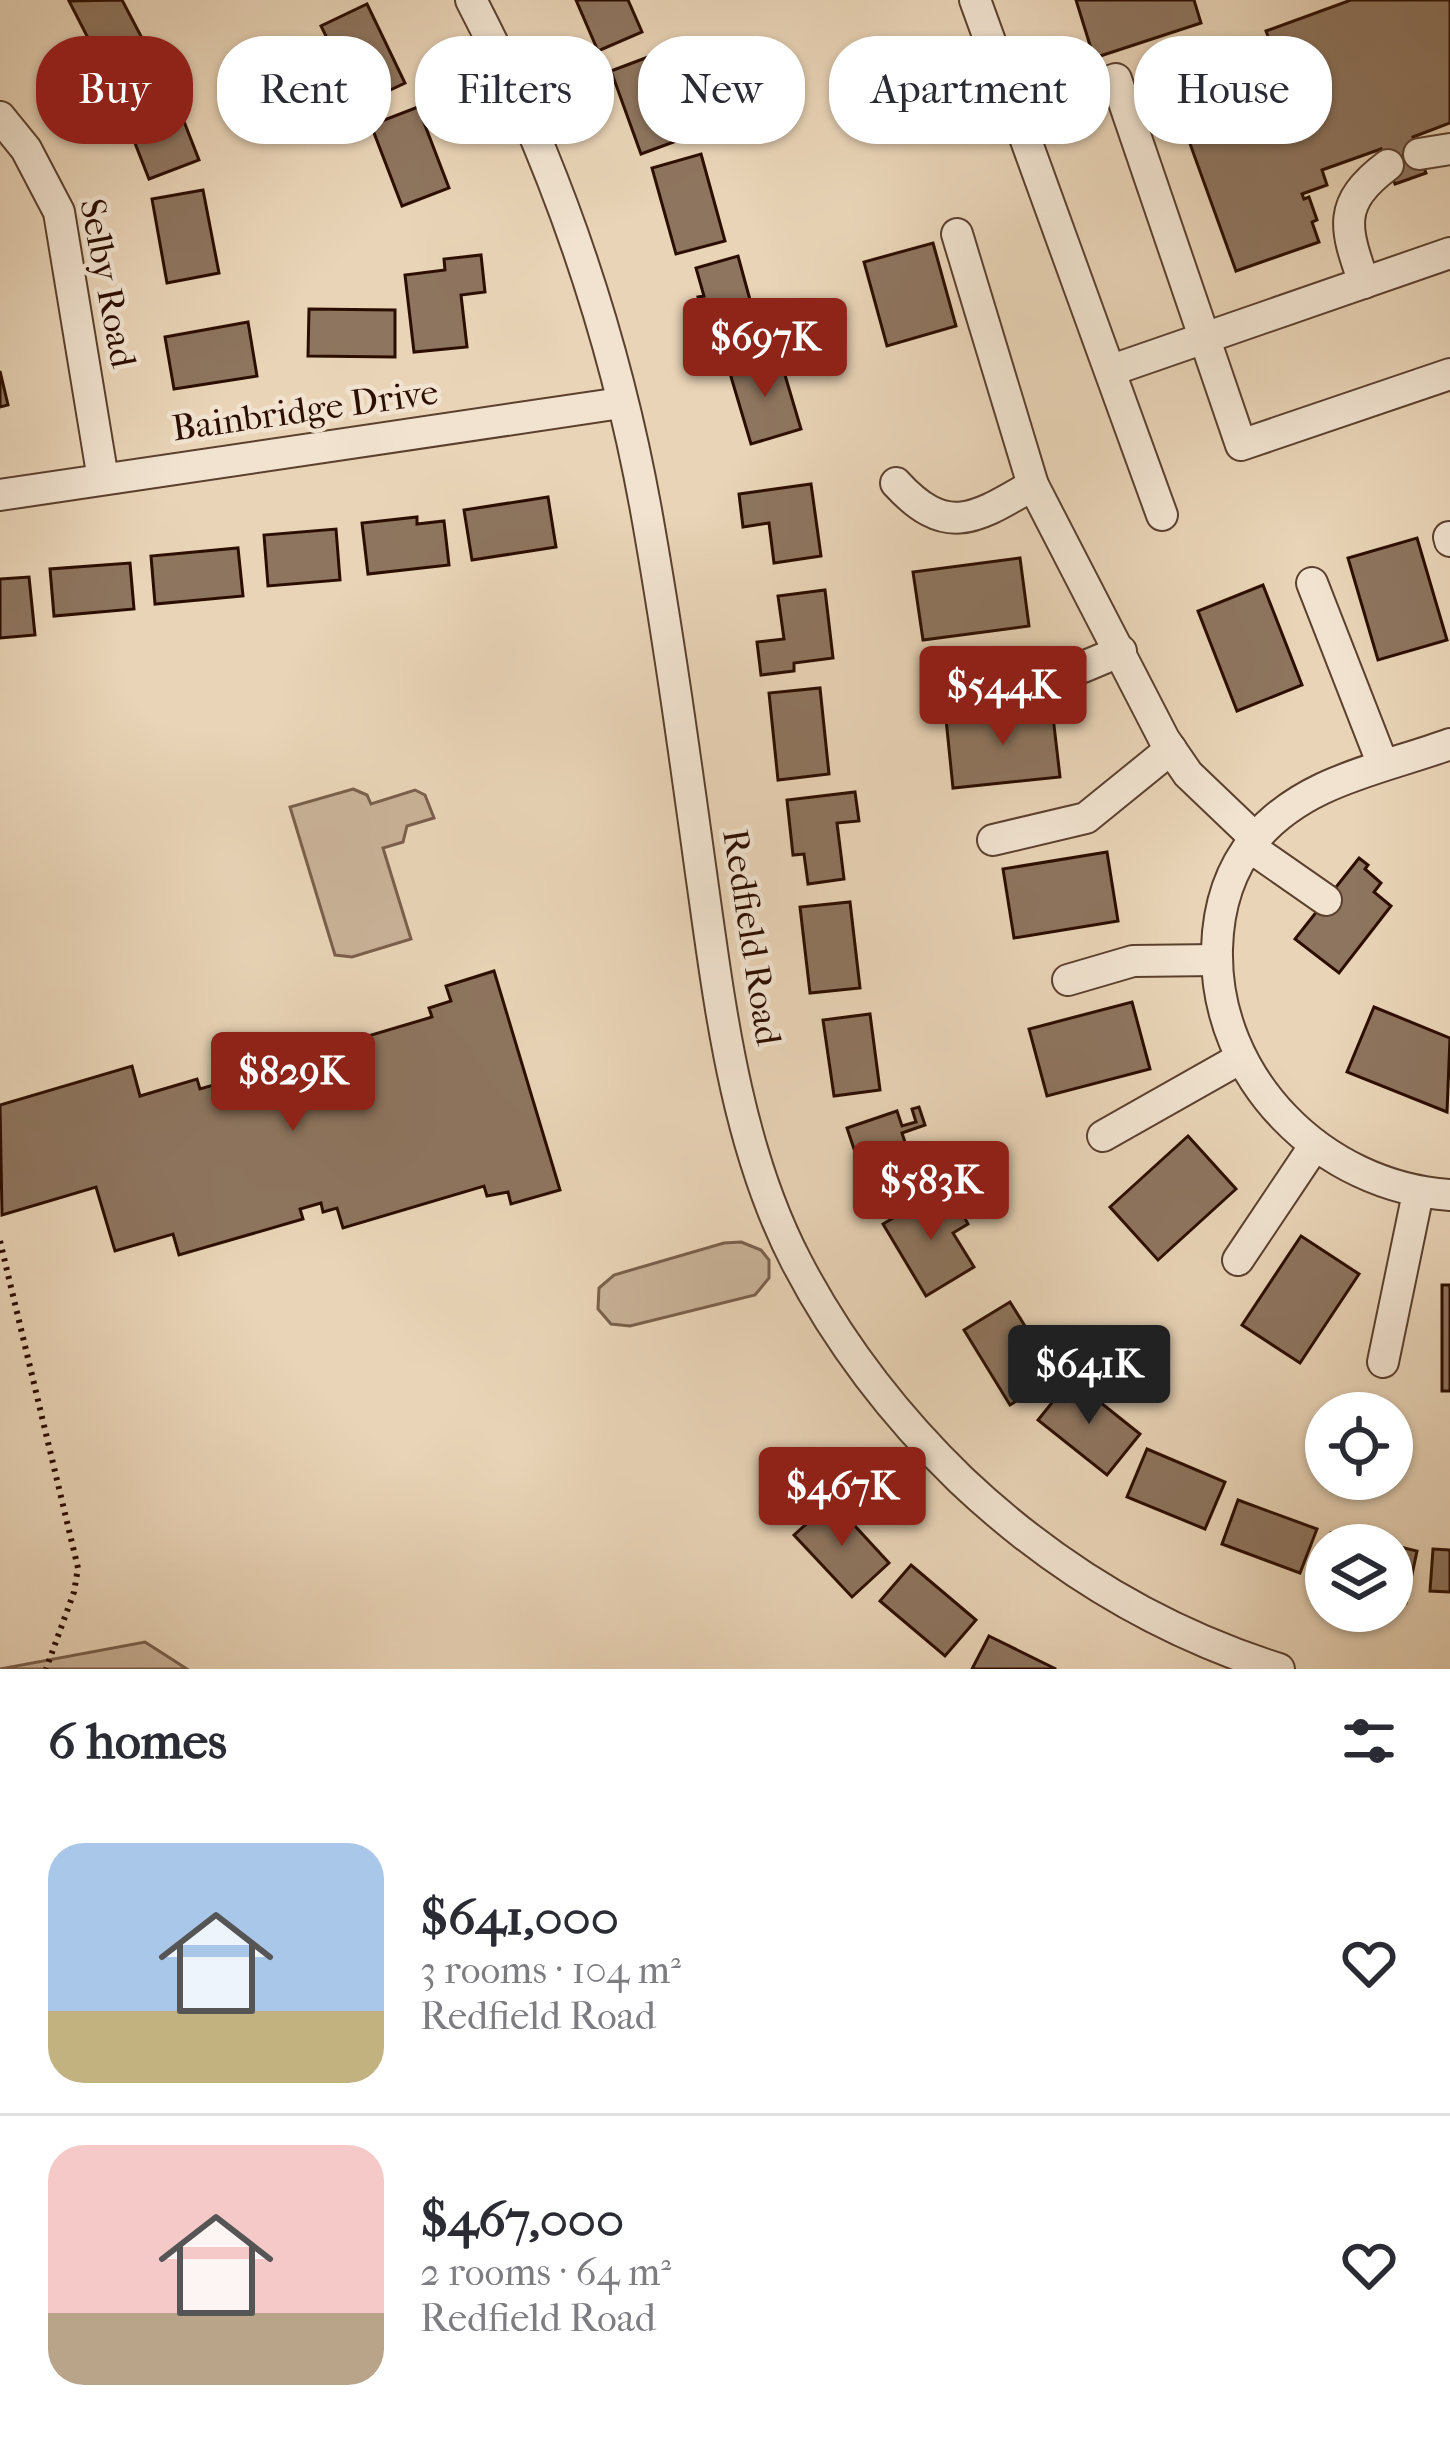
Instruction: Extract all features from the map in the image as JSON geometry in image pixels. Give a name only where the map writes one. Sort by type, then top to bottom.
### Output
[{"type":"street","name":"Redfield Road","points":[[471,0],[537,139],[598,310],[657,575],[732,1064],[761,1177],[795,1260],[858,1364],[894,1412],[989,1506],[1048,1553],[1132,1608],[1229,1653],[1279,1669]]},
{"type":"street","points":[[975,0],[988,36]]},
{"type":"street","points":[[1110,81],[1116,79],[1241,445],[1450,374]]},
{"type":"street","name":"Selby Road","points":[[0,117],[26,149],[59,212],[103,479]]},
{"type":"street","points":[[1028,144],[1162,515]]},
{"type":"street","points":[[1364,283],[1346,229],[1352,200],[1388,165]]},
{"type":"street","points":[[957,234],[1033,485],[1171,749],[1188,774],[1252,842],[1325,900]]},
{"type":"street","points":[[1112,370],[1450,253]]},
{"type":"street","name":"Bainbridge Drive","points":[[0,495],[621,404]]},
{"type":"street","points":[[896,483],[921,510],[974,519],[1033,485]]},
{"type":"street","points":[[1312,583],[1383,765]]},
{"type":"street","points":[[957,686],[1083,667],[1114,638]]},
{"type":"street","points":[[994,840],[1086,818],[1171,749]]},
{"type":"street","points":[[1445,756],[1383,765],[1330,784],[1291,805],[1252,842],[1222,900],[1216,960],[1220,1003],[1241,1058],[1273,1106],[1315,1145],[1370,1178],[1418,1193],[1450,1196]]},
{"type":"street","points":[[1068,980],[1133,962],[1216,960]]},
{"type":"street","points":[[1103,1136],[1241,1058]]},
{"type":"street","points":[[1238,1260],[1315,1145]]},
{"type":"street","points":[[1383,1362],[1418,1193]]},
{"type":"path","points":[[0,1241],[77,1568],[74,1592],[46,1669]]},
{"type":"shaded area","points":[[353,789],[367,795],[371,804],[415,790],[425,795],[434,818],[407,826],[403,842],[383,848],[411,939],[352,957],[335,955],[290,807]]},
{"type":"shaded area","points":[[741,1242],[761,1250],[769,1260],[769,1278],[755,1295],[630,1326],[611,1324],[598,1309],[599,1288],[614,1275]]},
{"type":"shaded area","points":[[145,1642],[187,1669],[0,1669]]},
{"type":"building","points":[[122,0],[141,36],[87,36],[69,1]]},
{"type":"building","points":[[576,0],[628,0],[642,32],[614,44],[614,36],[592,36]]},
{"type":"building","points":[[1076,0],[1194,0],[1201,23],[1161,36],[1134,36],[1134,45],[1110,53],[1110,36],[1087,36]]},
{"type":"building","points":[[1351,0],[1450,0],[1450,123],[1413,137],[1426,173],[1395,184],[1381,149],[1322,170],[1327,185],[1302,194],[1304,199],[1309,197],[1319,242],[1236,271],[1190,144],[1332,144],[1332,36],[1268,36],[1266,31]]},
{"type":"building","points":[[367,4],[382,36],[326,36],[321,26]]},
{"type":"building","points":[[391,54],[405,83],[391,90]]},
{"type":"building","points":[[638,61],[638,144],[668,144],[641,154],[614,70]]},
{"type":"building","points":[[415,108],[415,144],[432,144],[449,188],[402,206],[378,144],[391,144],[391,117]]},
{"type":"building","points":[[135,144],[193,144],[199,160],[149,179]]},
{"type":"building","points":[[701,154],[725,241],[676,254],[652,168]]},
{"type":"building","points":[[203,190],[219,273],[167,283],[152,199]]},
{"type":"building","points":[[933,243],[956,326],[887,346],[864,262]]},
{"type":"building","points":[[481,255],[485,292],[461,295],[467,347],[414,352],[405,275],[445,270],[444,259]]},
{"type":"building","points":[[738,256],[761,340],[714,353],[698,297],[704,296],[696,268]]},
{"type":"building","points":[[309,309],[395,310],[395,357],[308,356]]},
{"type":"building","points":[[248,322],[257,376],[174,389],[165,337]]},
{"type":"building","points":[[779,355],[801,429],[751,444],[729,370]]},
{"type":"building","points":[[0,371],[8,405],[0,407]]},
{"type":"building","points":[[811,484],[821,556],[774,563],[769,523],[743,527],[739,494]]},
{"type":"building","points":[[548,497],[556,547],[472,560],[464,510]]},
{"type":"building","points":[[417,517],[417,524],[444,521],[449,565],[368,574],[362,523]]},
{"type":"building","points":[[336,529],[340,580],[268,586],[264,535]]},
{"type":"building","points":[[1417,538],[1447,640],[1378,660],[1348,558]]},
{"type":"building","points":[[238,548],[243,596],[155,604],[151,556]]},
{"type":"building","points":[[1020,558],[1029,626],[923,640],[913,572]]},
{"type":"building","points":[[130,563],[134,609],[54,616],[50,569]]},
{"type":"building","points":[[29,577],[35,635],[0,638],[0,579]]},
{"type":"building","points":[[1263,585],[1302,685],[1237,711],[1198,611]]},
{"type":"building","points":[[825,590],[833,658],[794,663],[794,671],[761,675],[757,642],[784,639],[778,596]]},
{"type":"building","points":[[820,688],[829,774],[778,780],[769,693]]},
{"type":"building","points":[[1052,708],[1060,777],[953,788],[946,719]]},
{"type":"building","points":[[855,792],[859,821],[837,823],[844,879],[808,884],[804,854],[793,855],[787,800]]},
{"type":"building","points":[[1107,852],[1118,921],[1014,938],[1003,869]]},
{"type":"building","points":[[1359,858],[1381,883],[1374,892],[1391,906],[1339,973],[1295,939]]},
{"type":"building","points":[[850,902],[860,988],[810,993],[800,907]]},
{"type":"building","points":[[494,971],[560,1190],[511,1204],[508,1192],[487,1196],[484,1186],[343,1228],[337,1208],[323,1212],[321,1203],[300,1209],[303,1219],[179,1255],[173,1234],[115,1251],[96,1187],[2,1215],[0,1105],[132,1066],[140,1096],[197,1079],[200,1089],[273,1068],[281,1094],[288,1092],[285,1082],[299,1077],[294,1058],[432,1017],[429,1008],[451,1001],[446,986]]},
{"type":"building","points":[[1132,1002],[1150,1069],[1047,1096],[1029,1029]]},
{"type":"building","points":[[1374,1007],[1450,1038],[1447,1112],[1347,1072]]},
{"type":"building","points":[[870,1014],[880,1090],[834,1096],[823,1020]]},
{"type":"building","points":[[919,1107],[925,1125],[902,1133],[918,1181],[870,1197],[847,1128],[897,1111],[902,1126],[916,1122],[912,1109]]},
{"type":"building","points":[[1188,1136],[1236,1189],[1158,1260],[1110,1207]]},
{"type":"building","points":[[929,1197],[937,1211],[955,1201],[968,1224],[953,1233],[974,1267],[926,1296],[883,1224]]},
{"type":"building","points":[[1301,1236],[1359,1274],[1300,1363],[1242,1325]]},
{"type":"building","points":[[1442,1285],[1450,1285],[1450,1391],[1442,1391]]},
{"type":"building","points":[[1010,1302],[1056,1376],[1010,1405],[964,1330]]},
{"type":"building","points":[[1071,1379],[1140,1434],[1107,1475],[1038,1420]]},
{"type":"building","points":[[1147,1449],[1225,1482],[1205,1529],[1127,1497]]},
{"type":"building","points":[[1238,1500],[1305,1525],[1305,1560],[1300,1573],[1222,1544]]},
{"type":"building","points":[[832,1501],[889,1563],[852,1597],[794,1535]]},
{"type":"building","points":[[1433,1549],[1450,1550],[1450,1592],[1430,1591]]},
{"type":"building","points":[[911,1565],[976,1620],[945,1656],[880,1601]]},
{"type":"building","points":[[989,1636],[1056,1669],[972,1669]]}]
